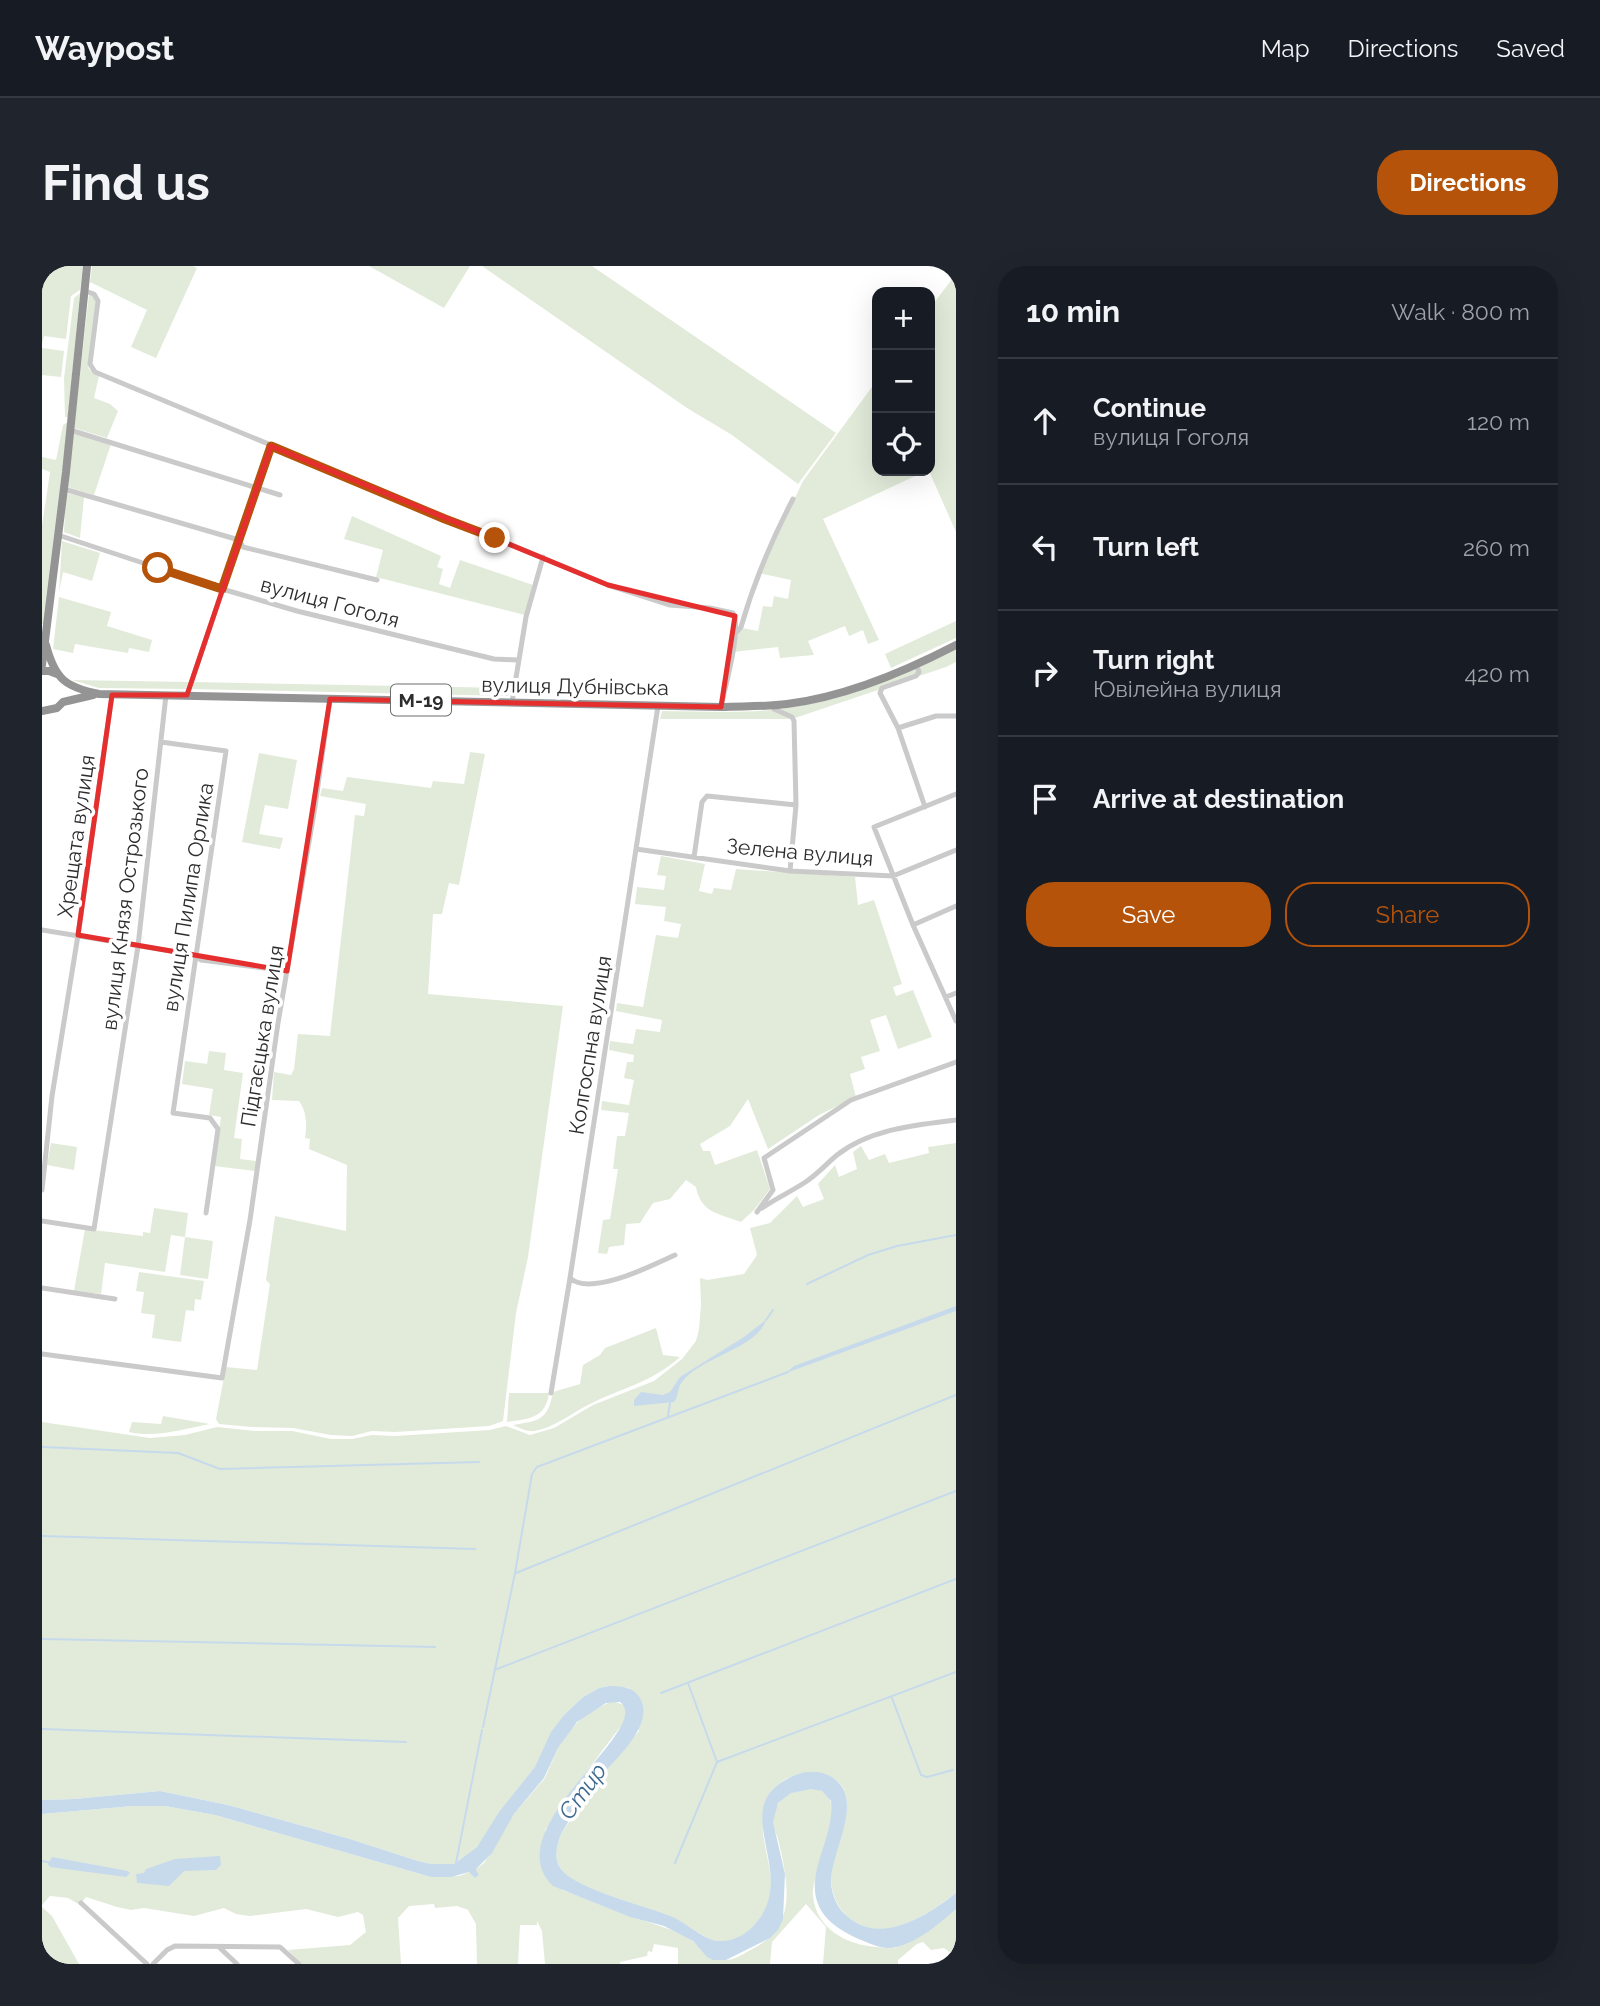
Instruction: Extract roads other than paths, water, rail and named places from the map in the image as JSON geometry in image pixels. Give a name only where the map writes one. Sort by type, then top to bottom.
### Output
[{"type":"highway","points":[[42,665],[88,266]]},
{"type":"highway","points":[[46,645],[51,663],[64,683],[66,692],[63,702]]},
{"type":"highway","name":"вулиця Дубнівська","points":[[99,694],[773,706],[829,696],[916,664],[956,645]]},
{"type":"highway","points":[[42,671],[57,674]]},
{"type":"highway","name":"М-19","points":[[64,683],[82,691],[99,694]]},
{"type":"highway","name":"М-19","points":[[42,713],[57,708],[63,702],[99,694]]},
{"type":"street","points":[[85,291],[94,294],[98,301],[90,364],[95,372],[608,585],[670,605],[733,613],[736,620],[721,707]]},
{"type":"street","points":[[71,430],[280,495]]},
{"type":"street","points":[[187,695],[271,446]]},
{"type":"street","points":[[64,489],[239,540],[243,547],[377,580]]},
{"type":"street","points":[[734,635],[741,627],[756,576],[793,499]]},
{"type":"street","name":"вулиця Гоголя","points":[[58,535],[222,589],[360,627],[494,659],[517,660]]},
{"type":"street","points":[[512,702],[517,660],[543,557]]},
{"type":"street","points":[[916,664],[919,672],[916,676],[882,688],[880,693],[898,728],[925,807]]},
{"type":"street","name":"Хрещата вулиця","points":[[42,1190],[52,1096],[112,695]]},
{"type":"street","name":"вулиця Князя Острозького","points":[[42,1221],[94,1229],[138,946],[166,695]]},
{"type":"street","name":"Підгаєцька вулиця","points":[[42,1354],[222,1378],[250,1220],[330,698]]},
{"type":"street","name":"Колгоспна вулиця","points":[[551,1393],[658,706]]},
{"type":"street","points":[[773,706],[794,721],[796,805],[790,871]]},
{"type":"street","points":[[898,728],[936,716],[956,716]]},
{"type":"street","name":"вулиця Пилипа Орлика","points":[[161,742],[226,751],[173,1113],[210,1118],[218,1129],[206,1213]]},
{"type":"street","points":[[956,794],[874,827],[913,925],[956,1021]]},
{"type":"street","points":[[694,857],[702,802],[707,796],[796,805]]},
{"type":"street","name":"Зелена вулиця","points":[[636,849],[790,871],[893,876],[956,850]]},
{"type":"street","points":[[913,925],[956,906]]},
{"type":"street","points":[[42,930],[195,955],[201,960],[287,971]]},
{"type":"street","points":[[946,997],[956,993]]},
{"type":"street","points":[[956,1062],[851,1100],[764,1158],[773,1190],[757,1212],[802,1185],[838,1154],[858,1143],[891,1129],[956,1120]]},
{"type":"street","points":[[570,1278],[583,1284],[611,1281],[675,1255]]},
{"type":"street","points":[[42,1288],[115,1299]]},
{"type":"street","points":[[81,1903],[147,1964]]},
{"type":"street","points":[[153,1964],[175,1946],[279,1947],[299,1964]]},
{"type":"street","points":[[220,1948],[237,1964]]},
{"type":"water","points":[[956,1306],[956,1311],[786,1373],[794,1366]]},
{"type":"water","points":[[766,1320],[761,1330],[752,1338],[690,1373],[680,1384],[674,1402],[634,1406],[634,1400],[641,1392],[663,1395],[670,1392],[680,1377]]},
{"type":"water","name":"Стир","points":[[609,1686],[628,1688],[635,1692],[641,1700],[641,1722],[636,1734],[594,1784],[561,1834],[556,1856],[561,1869],[569,1877],[597,1891],[673,1917],[708,1938],[719,1941],[734,1939],[756,1923],[767,1904],[771,1884],[763,1808],[770,1792],[787,1779],[802,1773],[818,1772],[828,1775],[840,1784],[846,1796],[847,1810],[831,1883],[843,1913],[860,1925],[888,1928],[931,1911],[956,1893],[956,1909],[921,1936],[893,1948],[874,1945],[837,1927],[823,1913],[815,1893],[817,1871],[830,1821],[831,1801],[822,1791],[811,1789],[791,1793],[778,1803],[773,1822],[785,1874],[783,1919],[778,1930],[770,1938],[726,1960],[707,1957],[693,1941],[664,1926],[630,1917],[553,1886],[540,1863],[543,1837],[557,1810],[616,1734],[625,1715],[620,1702],[606,1703],[577,1722],[558,1748],[544,1778],[514,1814],[492,1853],[477,1868],[479,1875],[475,1878],[469,1872],[451,1877],[431,1877],[215,1815],[165,1806],[42,1814],[42,1800],[160,1791],[228,1805],[418,1861],[454,1864],[477,1847],[499,1812],[535,1767],[551,1732],[564,1715],[583,1697]]},
{"type":"water","points":[[220,1856],[221,1865],[216,1870],[184,1871],[169,1886],[137,1883],[136,1874],[175,1859]]},
{"type":"water","points":[[52,1857],[130,1873],[126,1877],[50,1867],[48,1864]]},
{"type":"waterway","points":[[807,1284],[868,1255],[897,1246],[956,1235]]},
{"type":"waterway","points":[[766,1320],[773,1310]]},
{"type":"waterway","points":[[483,1727],[515,1573],[532,1474],[537,1467],[788,1372]]},
{"type":"waterway","points":[[516,1573],[956,1395]]},
{"type":"waterway","points":[[668,1416],[670,1403]]},
{"type":"waterway","points":[[42,1447],[178,1453],[220,1469],[479,1462]]},
{"type":"waterway","points":[[497,1669],[956,1491]]},
{"type":"waterway","points":[[42,1536],[475,1549]]},
{"type":"waterway","points":[[661,1693],[956,1579]]},
{"type":"waterway","points":[[42,1639],[435,1647]]},
{"type":"waterway","points":[[717,1762],[956,1672]]},
{"type":"waterway","points":[[675,1863],[717,1762],[688,1683]]},
{"type":"waterway","points":[[892,1698],[921,1775],[927,1777],[953,1770]]},
{"type":"waterway","points":[[42,1729],[406,1742]]},
{"type":"waterway","points":[[456,1863],[482,1730]]},
{"type":"waterway","points":[[42,1861],[48,1862]]},
{"type":"waterway","points":[[42,1946],[55,1964]]}]
